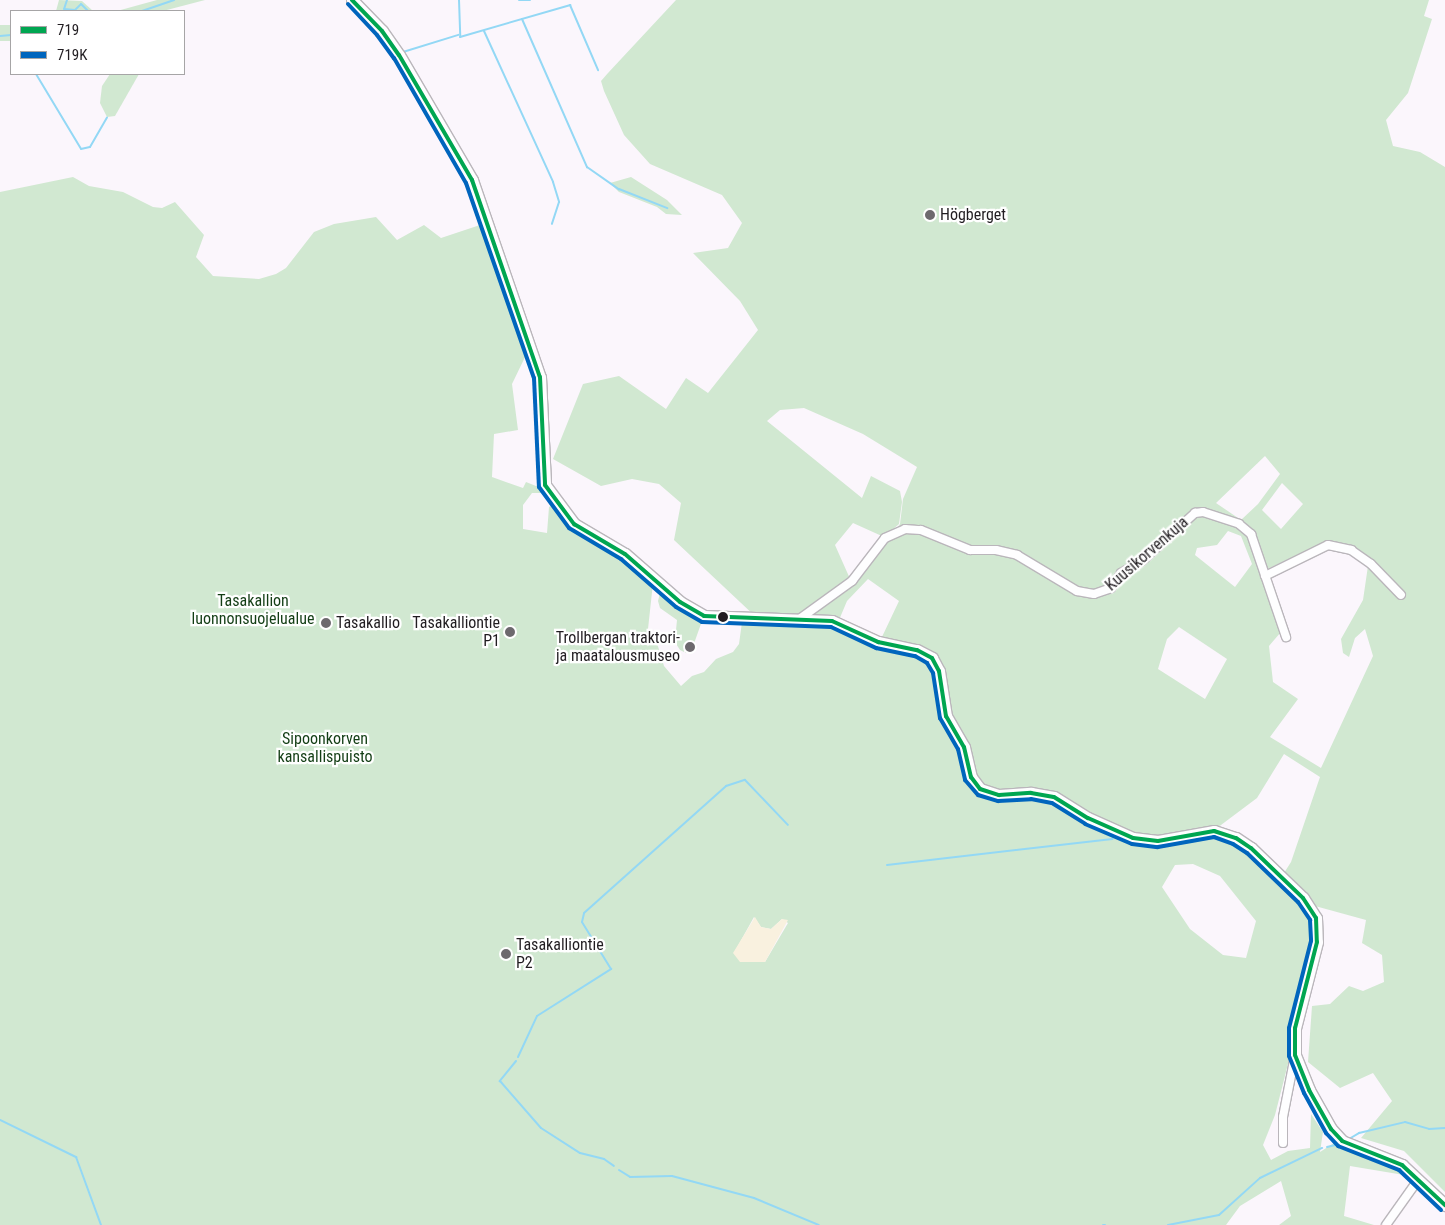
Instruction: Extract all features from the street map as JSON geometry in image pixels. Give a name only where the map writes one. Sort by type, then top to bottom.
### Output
[{"type":"street","points":[[352,0],[382,31],[399,54],[463,161],[484,210],[540,376],[544,418],[543,474],[549,492],[584,532],[625,554],[691,609],[714,618],[832,621],[878,642],[917,650],[932,658],[939,671],[946,716],[964,748],[971,777],[980,789],[999,795],[1031,793],[1054,797],[1088,818],[1133,838],[1158,841],[1214,831],[1236,838],[1251,848],[1303,898],[1316,918],[1316,942],[1295,1028],[1294,1056],[1283,1117],[1283,1143]]},
{"type":"street","name":"Kuusikorvenkuja","points":[[798,620],[852,582],[885,538],[913,528],[970,550],[996,550],[1017,556],[1077,591],[1094,594],[1111,588],[1121,573],[1142,560],[1195,513],[1203,512],[1239,524],[1251,534],[1286,637]]},
{"type":"street","points":[[1265,576],[1328,545],[1351,550],[1371,564],[1401,595]]},
{"type":"street","points":[[1294,1056],[1331,1129],[1342,1141],[1402,1165],[1445,1205]]},
{"type":"street","points":[[1386,1225],[1418,1180]]},
{"type":"green space","points":[[59,0],[82,1],[92,10],[56,10]]},
{"type":"green space","points":[[157,0],[205,0],[167,10],[121,10]]},
{"type":"green space","points":[[676,0],[1429,0],[1424,16],[1432,19],[1408,93],[1386,120],[1393,146],[1420,152],[1445,167],[1445,1192],[1404,1151],[1361,1138],[1392,1101],[1373,1073],[1340,1088],[1308,1062],[1312,1006],[1330,1004],[1349,986],[1363,991],[1384,982],[1382,955],[1362,943],[1366,920],[1315,906],[1284,873],[1291,862],[1320,777],[1284,754],[1257,798],[1217,828],[1201,827],[1158,837],[1134,834],[1090,814],[1068,799],[990,789],[978,781],[950,714],[940,662],[881,639],[899,601],[868,579],[847,601],[839,620],[805,616],[852,582],[894,532],[900,524],[903,499],[917,467],[863,434],[804,408],[780,410],[767,421],[862,498],[871,476],[900,491],[902,502],[899,524],[884,537],[853,523],[835,545],[851,581],[801,615],[757,618],[674,540],[681,503],[659,484],[632,479],[601,486],[553,459],[583,384],[619,376],[666,409],[686,378],[708,393],[758,330],[740,301],[693,253],[728,248],[742,223],[722,195],[650,164],[624,135],[601,81]],"holes":[[[1265,456],[1280,474],[1258,504],[1241,520],[1216,503]],[[1282,483],[1303,504],[1281,529],[1262,510]],[[1228,531],[1241,536],[1252,564],[1235,587],[1195,555],[1197,548],[1217,545]],[[1327,541],[1352,547],[1369,559],[1363,600],[1341,639],[1343,653],[1349,657],[1355,638],[1365,629],[1373,656],[1321,768],[1270,737],[1298,699],[1273,682],[1269,646],[1281,632],[1261,572]],[[1179,627],[1227,659],[1205,699],[1158,669],[1167,639]]]},
{"type":"green space","points":[[0,25],[10,25],[10,41],[0,41]]},
{"type":"green space","points":[[109,75],[138,75],[115,116],[107,117],[100,103],[102,86]]},
{"type":"green space","points":[[73,177],[89,186],[123,192],[153,207],[162,208],[175,202],[204,235],[196,257],[213,276],[259,279],[276,274],[286,268],[314,232],[334,224],[376,217],[397,240],[424,225],[441,238],[486,223],[527,353],[512,384],[518,430],[494,434],[492,477],[523,488],[526,482],[541,488],[541,493],[532,493],[523,505],[523,529],[547,533],[549,507],[554,504],[581,535],[629,561],[653,583],[648,629],[657,643],[664,666],[681,686],[692,676],[704,672],[716,659],[733,652],[739,644],[742,622],[831,625],[929,661],[937,681],[942,717],[960,749],[971,786],[1052,801],[1132,842],[1213,836],[1234,842],[1248,852],[1299,901],[1312,920],[1312,941],[1290,1056],[1275,1115],[1263,1145],[1271,1160],[1288,1151],[1310,1148],[1311,1114],[1323,1132],[1320,1152],[1334,1143],[1400,1168],[1404,1175],[1350,1166],[1344,1216],[1374,1225],[1279,1225],[1291,1216],[1281,1181],[1240,1206],[1226,1225],[0,1225],[0,192]],"holes":[[[1193,864],[1220,876],[1256,921],[1246,958],[1223,955],[1190,929],[1162,887],[1175,865]],[[754,917],[761,927],[771,929],[782,919],[788,923],[765,962],[734,953]]]},
{"type":"green space","points":[[631,177],[667,200],[682,215],[666,214],[657,207],[619,192],[610,183]]},
{"type":"green space","points":[[660,593],[665,593],[702,621],[691,652],[685,653],[689,646],[686,644],[684,652],[680,650],[673,639],[671,634],[676,630],[677,620],[660,608],[658,601]]},
{"type":"sand","points":[[755,917],[761,927],[771,929],[782,919],[788,920],[765,962],[740,962],[733,953]]},
{"type":"waterway","points":[[67,0],[64,9],[75,10]]},
{"type":"waterway","points":[[145,10],[174,0]]},
{"type":"waterway","points":[[459,0],[460,37],[570,5],[598,70]]},
{"type":"waterway","points":[[519,0],[530,0]]},
{"type":"waterway","points":[[75,10],[81,4],[87,10]]},
{"type":"waterway","points":[[522,19],[587,167],[619,189],[667,208]]},
{"type":"waterway","points":[[484,31],[553,182],[559,202],[552,224]]},
{"type":"waterway","points":[[0,36],[10,35]]},
{"type":"waterway","points":[[403,52],[458,35]]},
{"type":"waterway","points":[[37,75],[81,149],[90,147],[107,117]]},
{"type":"waterway","points":[[518,1057],[537,1016],[611,969],[582,922],[584,913],[726,786],[745,780],[788,825]]},
{"type":"waterway","points":[[887,865],[1113,839]]},
{"type":"waterway","points":[[516,1061],[500,1081],[541,1128],[580,1153],[604,1159],[614,1166]]},
{"type":"waterway","points":[[0,1120],[76,1157],[101,1225]]},
{"type":"waterway","points":[[1349,1139],[1359,1133],[1405,1122],[1429,1129],[1445,1128]]},
{"type":"waterway","points":[[1327,1147],[1340,1144]]},
{"type":"waterway","points":[[1168,1225],[1219,1215],[1260,1178],[1322,1148]]},
{"type":"waterway","points":[[619,1170],[630,1177],[672,1176],[754,1198],[819,1225]]},
{"type":"transit line","name":"719","points":[[352,0],[382,31],[399,55],[472,180],[540,377],[545,485],[574,524],[625,554],[680,602],[704,616],[832,621],[878,642],[917,650],[932,658],[939,671],[946,716],[964,747],[971,777],[980,789],[999,795],[1031,793],[1054,797],[1088,818],[1133,838],[1158,841],[1214,831],[1236,838],[1251,848],[1303,898],[1316,918],[1317,942],[1295,1028],[1295,1055],[1309,1090],[1331,1129],[1342,1141],[1402,1165],[1445,1205]]},
{"type":"transit line","name":"719K","points":[[348,4],[377,35],[394,58],[466,183],[534,378],[539,487],[569,528],[621,559],[676,607],[702,622],[831,627],[876,648],[915,656],[927,663],[933,673],[940,718],[958,749],[965,780],[978,795],[998,801],[1031,799],[1052,803],[1085,824],[1132,844],[1158,847],[1214,837],[1233,844],[1247,853],[1298,902],[1310,920],[1311,941],[1289,1028],[1289,1056],[1304,1093],[1326,1133],[1338,1146],[1399,1170],[1441,1210]]},
{"type":"place","name":"Högberget","points":[[930,215]]},
{"type":"place","name":"Tasakallio","points":[[326,623]]},
{"type":"place","name":"Tasakalliontie P1","points":[[510,632]]},
{"type":"place","name":"Trollbergan traktori- ja maatalousmuseo","points":[[690,647]]},
{"type":"place","name":"Tasakalliontie P2","points":[[506,954]]},
{"type":"park label","name":"Tasakallion luonnonsuojelualue","points":[[253,610]]},
{"type":"park label","name":"Sipoonkorven kansallispuisto","points":[[325,748]]}]
